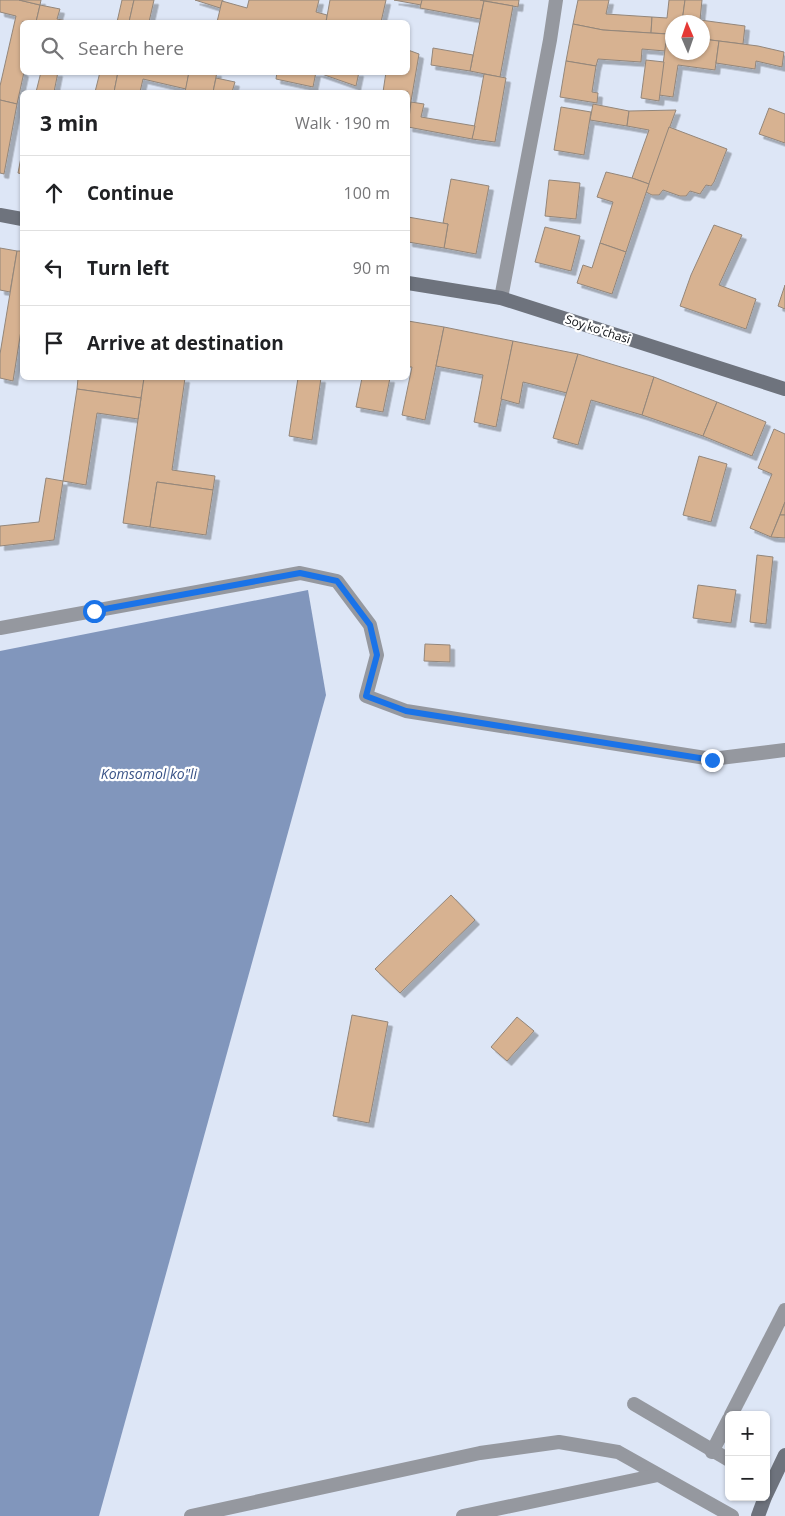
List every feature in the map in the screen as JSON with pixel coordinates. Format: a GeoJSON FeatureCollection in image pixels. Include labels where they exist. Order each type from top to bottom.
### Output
{"type":"FeatureCollection","features":[{"type":"Feature","properties":{"kind":"main road"},"geometry":{"type":"LineString","coordinates":[[0,215],[20,219]]}},
{"type":"Feature","properties":{"kind":"main road","name":"Soy ko'chasi"},"geometry":{"type":"LineString","coordinates":[[410,283],[501,298],[785,389]]}},
{"type":"Feature","properties":{"kind":"main road"},"geometry":{"type":"LineString","coordinates":[[770,1482],[785,1455]]}},
{"type":"Feature","properties":{"kind":"main road"},"geometry":{"type":"LineString","coordinates":[[758,1516],[763,1501]]}},
{"type":"Feature","properties":{"kind":"lane"},"geometry":{"type":"LineString","coordinates":[[501,298],[556,0]]}},
{"type":"Feature","properties":{"kind":"lane"},"geometry":{"type":"LineString","coordinates":[[0,628],[300,573],[337,581],[370,625],[377,655],[366,696],[406,711],[712,760],[785,750]]}},
{"type":"Feature","properties":{"kind":"lane"},"geometry":{"type":"LineString","coordinates":[[733,1411],[785,1310]]}},
{"type":"Feature","properties":{"kind":"lane"},"geometry":{"type":"LineString","coordinates":[[634,1404],[725,1458]]}},
{"type":"Feature","properties":{"kind":"lane"},"geometry":{"type":"LineString","coordinates":[[712,1452],[725,1427]]}},
{"type":"Feature","properties":{"kind":"lane"},"geometry":{"type":"LineString","coordinates":[[191,1516],[480,1453],[559,1442],[618,1452],[732,1516]]}},
{"type":"Feature","properties":{"kind":"lane"},"geometry":{"type":"LineString","coordinates":[[463,1516],[658,1475]]}},
{"type":"Feature","properties":{"kind":"water","name":"Komsomol ko\"li"},"geometry":{"type":"Polygon","coordinates":[[[308,590],[326,695],[99,1516],[0,1516],[0,651],[308,590]]]}},
{"type":"Feature","properties":{"kind":"building"},"geometry":{"type":"Polygon","coordinates":[[[0,0],[19,0],[40,5],[36,20],[20,20],[20,75],[23,75],[17,104],[0,100],[0,86],[16,16],[0,12],[0,0]]]}},
{"type":"Feature","properties":{"kind":"building"},"geometry":{"type":"Polygon","coordinates":[[[19,0],[41,0],[40,5],[19,0]]]}},
{"type":"Feature","properties":{"kind":"building"},"geometry":{"type":"Polygon","coordinates":[[[122,0],[134,0],[129,20],[117,20],[122,0]]]}},
{"type":"Feature","properties":{"kind":"building"},"geometry":{"type":"Polygon","coordinates":[[[134,0],[154,0],[149,20],[129,20],[134,0]]]}},
{"type":"Feature","properties":{"kind":"building"},"geometry":{"type":"Polygon","coordinates":[[[195,0],[223,0],[220,8],[195,0]]]}},
{"type":"Feature","properties":{"kind":"building"},"geometry":{"type":"Polygon","coordinates":[[[249,0],[319,0],[316,12],[327,15],[326,20],[217,20],[222,1],[247,8],[249,0]]]}},
{"type":"Feature","properties":{"kind":"building"},"geometry":{"type":"Polygon","coordinates":[[[330,0],[386,0],[381,20],[326,20],[330,0]]]}},
{"type":"Feature","properties":{"kind":"building"},"geometry":{"type":"Polygon","coordinates":[[[394,0],[422,0],[421,5],[394,0]]]}},
{"type":"Feature","properties":{"kind":"building"},"geometry":{"type":"Polygon","coordinates":[[[422,0],[484,1],[480,19],[420,8],[422,0]]]}},
{"type":"Feature","properties":{"kind":"building"},"geometry":{"type":"Polygon","coordinates":[[[480,0],[519,0],[518,7],[480,0]]]}},
{"type":"Feature","properties":{"kind":"building"},"geometry":{"type":"Polygon","coordinates":[[[578,0],[609,0],[606,14],[652,17],[651,33],[603,30],[573,24],[578,0]]]}},
{"type":"Feature","properties":{"kind":"building"},"geometry":{"type":"Polygon","coordinates":[[[669,0],[685,0],[683,15],[667,15],[669,0]]]}},
{"type":"Feature","properties":{"kind":"building"},"geometry":{"type":"Polygon","coordinates":[[[685,0],[702,0],[700,15],[683,15],[685,0]]]}},
{"type":"Feature","properties":{"kind":"building"},"geometry":{"type":"Polygon","coordinates":[[[484,1],[513,6],[500,77],[470,71],[484,1]]]}},
{"type":"Feature","properties":{"kind":"building"},"geometry":{"type":"Polygon","coordinates":[[[40,5],[60,9],[57,19],[62,20],[36,20],[40,5]]]}},
{"type":"Feature","properties":{"kind":"building"},"geometry":{"type":"Polygon","coordinates":[[[652,17],[665,18],[665,34],[651,33],[652,17]]]}},
{"type":"Feature","properties":{"kind":"building"},"geometry":{"type":"Polygon","coordinates":[[[710,21],[745,26],[743,44],[710,40],[710,21]]]}},
{"type":"Feature","properties":{"kind":"building"},"geometry":{"type":"Polygon","coordinates":[[[573,24],[603,30],[665,34],[665,51],[642,49],[641,62],[598,59],[596,66],[566,61],[573,24]]]}},
{"type":"Feature","properties":{"kind":"building"},"geometry":{"type":"Polygon","coordinates":[[[710,40],[719,41],[715,70],[678,65],[673,97],[659,95],[665,49],[665,60],[710,60],[710,40]]]}},
{"type":"Feature","properties":{"kind":"building"},"geometry":{"type":"Polygon","coordinates":[[[719,41],[758,46],[784,52],[782,67],[756,61],[755,69],[716,63],[719,41]]]}},
{"type":"Feature","properties":{"kind":"building"},"geometry":{"type":"Polygon","coordinates":[[[433,48],[473,55],[470,71],[431,65],[433,48]]]}},
{"type":"Feature","properties":{"kind":"building"},"geometry":{"type":"Polygon","coordinates":[[[410,51],[419,54],[410,107],[410,90],[383,90],[386,75],[410,75],[410,51]]]}},
{"type":"Feature","properties":{"kind":"building"},"geometry":{"type":"Polygon","coordinates":[[[646,60],[664,62],[659,101],[641,98],[646,60]]]}},
{"type":"Feature","properties":{"kind":"building"},"geometry":{"type":"Polygon","coordinates":[[[566,61],[596,66],[592,92],[598,93],[597,103],[560,97],[566,61]]]}},
{"type":"Feature","properties":{"kind":"building"},"geometry":{"type":"Polygon","coordinates":[[[484,74],[506,78],[495,142],[472,139],[484,74]]]}},
{"type":"Feature","properties":{"kind":"building"},"geometry":{"type":"Polygon","coordinates":[[[40,75],[57,75],[54,90],[36,90],[40,75]]]}},
{"type":"Feature","properties":{"kind":"building"},"geometry":{"type":"Polygon","coordinates":[[[99,75],[117,75],[114,90],[96,90],[99,75]]]}},
{"type":"Feature","properties":{"kind":"building"},"geometry":{"type":"Polygon","coordinates":[[[117,75],[188,75],[186,89],[143,79],[140,90],[114,90],[117,75]]]}},
{"type":"Feature","properties":{"kind":"building"},"geometry":{"type":"Polygon","coordinates":[[[188,75],[216,75],[213,90],[185,90],[188,75]]]}},
{"type":"Feature","properties":{"kind":"building"},"geometry":{"type":"Polygon","coordinates":[[[277,75],[315,75],[313,87],[276,79],[277,75]]]}},
{"type":"Feature","properties":{"kind":"building"},"geometry":{"type":"Polygon","coordinates":[[[325,75],[358,75],[356,86],[325,75]]]}},
{"type":"Feature","properties":{"kind":"building"},"geometry":{"type":"Polygon","coordinates":[[[216,78],[235,82],[233,90],[213,90],[216,78]]]}},
{"type":"Feature","properties":{"kind":"building"},"geometry":{"type":"Polygon","coordinates":[[[0,100],[17,104],[4,174],[0,173],[0,100]]]}},
{"type":"Feature","properties":{"kind":"building"},"geometry":{"type":"Polygon","coordinates":[[[411,102],[424,104],[421,117],[475,126],[472,139],[410,127],[411,102]]]}},
{"type":"Feature","properties":{"kind":"building"},"geometry":{"type":"Polygon","coordinates":[[[593,104],[629,111],[627,126],[590,120],[593,104]]]}},
{"type":"Feature","properties":{"kind":"building"},"geometry":{"type":"Polygon","coordinates":[[[561,107],[591,112],[584,155],[554,150],[561,107]]]}},
{"type":"Feature","properties":{"kind":"building"},"geometry":{"type":"Polygon","coordinates":[[[769,108],[785,114],[785,143],[759,134],[769,108]]]}},
{"type":"Feature","properties":{"kind":"building"},"geometry":{"type":"Polygon","coordinates":[[[676,110],[649,184],[632,178],[649,130],[627,126],[629,111],[676,110]]]}},
{"type":"Feature","properties":{"kind":"building"},"geometry":{"type":"Polygon","coordinates":[[[669,127],[727,149],[714,182],[711,186],[706,185],[700,194],[690,191],[686,196],[680,196],[663,190],[659,195],[652,195],[646,192],[669,127]]]}},
{"type":"Feature","properties":{"kind":"building"},"geometry":{"type":"Polygon","coordinates":[[[606,172],[649,184],[626,252],[600,243],[613,202],[597,197],[606,172]]]}},
{"type":"Feature","properties":{"kind":"building"},"geometry":{"type":"Polygon","coordinates":[[[451,179],[489,186],[476,254],[444,248],[448,224],[443,223],[451,179]]]}},
{"type":"Feature","properties":{"kind":"building"},"geometry":{"type":"Polygon","coordinates":[[[549,180],[580,183],[576,219],[545,216],[549,180]]]}},
{"type":"Feature","properties":{"kind":"building"},"geometry":{"type":"Polygon","coordinates":[[[410,217],[448,224],[444,248],[410,242],[410,217]]]}},
{"type":"Feature","properties":{"kind":"building"},"geometry":{"type":"Polygon","coordinates":[[[714,225],[742,235],[719,285],[756,299],[746,329],[680,306],[691,275],[714,225]]]}},
{"type":"Feature","properties":{"kind":"building"},"geometry":{"type":"Polygon","coordinates":[[[545,227],[580,236],[571,271],[535,262],[545,227]]]}},
{"type":"Feature","properties":{"kind":"building"},"geometry":{"type":"Polygon","coordinates":[[[600,243],[626,252],[612,294],[577,283],[583,265],[592,268],[600,243]]]}},
{"type":"Feature","properties":{"kind":"building"},"geometry":{"type":"Polygon","coordinates":[[[0,248],[17,251],[10,292],[0,290],[0,248]]]}},
{"type":"Feature","properties":{"kind":"building"},"geometry":{"type":"Polygon","coordinates":[[[17,251],[20,251],[20,337],[13,381],[0,378],[0,354],[17,251]]]}},
{"type":"Feature","properties":{"kind":"building"},"geometry":{"type":"Polygon","coordinates":[[[785,285],[785,309],[778,306],[785,285]]]}},
{"type":"Feature","properties":{"kind":"building"},"geometry":{"type":"Polygon","coordinates":[[[410,321],[444,327],[425,420],[402,415],[412,367],[410,367],[410,321]]]}},
{"type":"Feature","properties":{"kind":"building"},"geometry":{"type":"Polygon","coordinates":[[[444,327],[513,341],[496,427],[474,422],[483,375],[436,366],[444,327]]]}},
{"type":"Feature","properties":{"kind":"building"},"geometry":{"type":"Polygon","coordinates":[[[513,341],[578,354],[567,393],[523,382],[519,404],[501,399],[513,341]]]}},
{"type":"Feature","properties":{"kind":"building"},"geometry":{"type":"Polygon","coordinates":[[[578,354],[654,377],[642,415],[591,400],[578,445],[553,438],[578,354]]]}},
{"type":"Feature","properties":{"kind":"building"},"geometry":{"type":"Polygon","coordinates":[[[654,377],[717,402],[703,436],[642,415],[654,377]]]}},
{"type":"Feature","properties":{"kind":"building"},"geometry":{"type":"Polygon","coordinates":[[[78,380],[144,380],[141,398],[77,389],[78,380]]]}},
{"type":"Feature","properties":{"kind":"building"},"geometry":{"type":"Polygon","coordinates":[[[144,380],[185,380],[172,470],[215,476],[213,490],[157,482],[150,527],[123,523],[144,380]]]}},
{"type":"Feature","properties":{"kind":"building"},"geometry":{"type":"Polygon","coordinates":[[[298,380],[321,380],[312,440],[289,436],[298,380]]]}},
{"type":"Feature","properties":{"kind":"building"},"geometry":{"type":"Polygon","coordinates":[[[362,380],[390,380],[383,412],[356,407],[362,380]]]}},
{"type":"Feature","properties":{"kind":"building"},"geometry":{"type":"Polygon","coordinates":[[[77,389],[141,398],[138,419],[97,413],[86,485],[63,481],[77,389]]]}},
{"type":"Feature","properties":{"kind":"building"},"geometry":{"type":"Polygon","coordinates":[[[717,402],[766,422],[752,456],[703,436],[717,402]]]}},
{"type":"Feature","properties":{"kind":"building"},"geometry":{"type":"Polygon","coordinates":[[[774,429],[785,434],[785,502],[771,537],[750,528],[772,474],[758,468],[774,429]]]}},
{"type":"Feature","properties":{"kind":"building"},"geometry":{"type":"Polygon","coordinates":[[[699,456],[727,464],[711,522],[683,515],[699,456]]]}},
{"type":"Feature","properties":{"kind":"building"},"geometry":{"type":"Polygon","coordinates":[[[46,478],[63,481],[54,540],[0,546],[0,526],[39,522],[46,478]]]}},
{"type":"Feature","properties":{"kind":"building"},"geometry":{"type":"Polygon","coordinates":[[[157,482],[213,490],[206,535],[150,527],[157,482]]]}},
{"type":"Feature","properties":{"kind":"building"},"geometry":{"type":"Polygon","coordinates":[[[785,502],[785,515],[780,515],[785,502]]]}},
{"type":"Feature","properties":{"kind":"building"},"geometry":{"type":"Polygon","coordinates":[[[780,515],[785,515],[785,538],[771,537],[780,515]]]}},
{"type":"Feature","properties":{"kind":"building"},"geometry":{"type":"Polygon","coordinates":[[[757,555],[773,557],[766,624],[750,622],[757,555]]]}},
{"type":"Feature","properties":{"kind":"building"},"geometry":{"type":"Polygon","coordinates":[[[698,585],[736,590],[731,623],[693,618],[698,585]]]}},
{"type":"Feature","properties":{"kind":"building"},"geometry":{"type":"Polygon","coordinates":[[[425,644],[450,645],[450,662],[424,661],[425,644]]]}},
{"type":"Feature","properties":{"kind":"building"},"geometry":{"type":"Polygon","coordinates":[[[451,895],[475,920],[400,993],[375,969],[451,895]]]}},
{"type":"Feature","properties":{"kind":"building"},"geometry":{"type":"Polygon","coordinates":[[[352,1015],[388,1022],[369,1123],[333,1116],[352,1015]]]}},
{"type":"Feature","properties":{"kind":"building"},"geometry":{"type":"Polygon","coordinates":[[[517,1017],[534,1031],[507,1061],[491,1047],[517,1017]]]}},
{"type":"Feature","properties":{"kind":"route"},"geometry":{"type":"LineString","coordinates":[[94,611],[300,573],[337,581],[370,625],[377,655],[366,696],[406,711],[712,760]]}}]}
